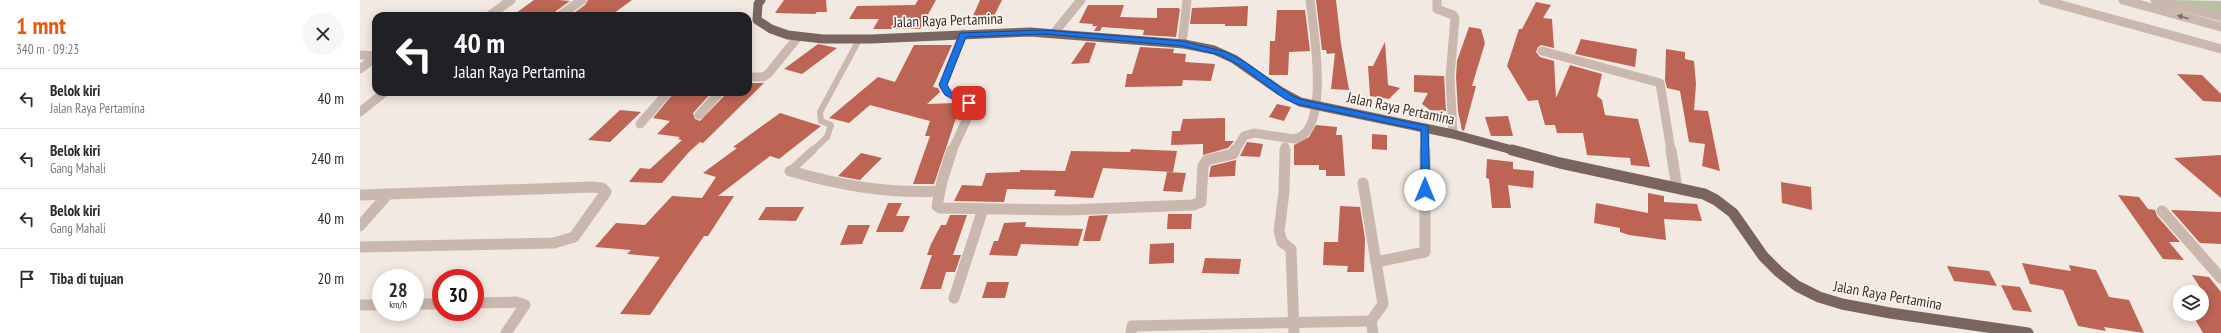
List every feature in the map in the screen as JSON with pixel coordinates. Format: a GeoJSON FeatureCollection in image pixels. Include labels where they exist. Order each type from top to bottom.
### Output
{"type":"FeatureCollection","features":[{"type":"Feature","properties":{"kind":"main road","name":"Jalan Raya Pertamina"},"geometry":{"type":"LineString","coordinates":[[761,0],[758,4],[757,20],[762,24],[784,34],[798,37],[860,38],[963,34],[1054,33],[1182,44],[1223,54],[1242,63],[1288,97],[1316,105],[1453,134],[1560,163],[1704,194],[1722,202],[1734,213],[1764,256],[1780,273],[1798,286],[1822,298],[1848,306],[1894,314],[2028,333]]}},
{"type":"Feature","properties":{"kind":"street"},"geometry":{"type":"LineString","coordinates":[[494,12],[510,0]]}},
{"type":"Feature","properties":{"kind":"street"},"geometry":{"type":"LineString","coordinates":[[565,12],[582,0]]}},
{"type":"Feature","properties":{"kind":"street"},"geometry":{"type":"LineString","coordinates":[[1054,33],[1081,0]]}},
{"type":"Feature","properties":{"kind":"street"},"geometry":{"type":"LineString","coordinates":[[1182,44],[1187,0]]}},
{"type":"Feature","properties":{"kind":"street"},"geometry":{"type":"LineString","coordinates":[[963,34],[943,85],[948,93],[969,103],[972,108],[952,151],[939,191],[937,206],[940,208],[1067,210],[1198,205],[1201,202],[1203,166],[1207,160],[1233,154],[1244,136],[1249,134],[1294,139],[1305,136],[1316,105],[1319,82],[1310,0]]}},
{"type":"Feature","properties":{"kind":"street"},"geometry":{"type":"LineString","coordinates":[[1437,0],[1437,9],[1453,15],[1454,18],[1450,76],[1453,134]]}},
{"type":"Feature","properties":{"kind":"street"},"geometry":{"type":"LineString","coordinates":[[2042,0],[2221,49]]}},
{"type":"Feature","properties":{"kind":"street"},"geometry":{"type":"LineString","coordinates":[[2123,0],[2221,27]]}},
{"type":"Feature","properties":{"kind":"street"},"geometry":{"type":"LineString","coordinates":[[2155,0],[2221,17]]}},
{"type":"Feature","properties":{"kind":"street"},"geometry":{"type":"LineString","coordinates":[[752,77],[763,77],[768,74],[798,37]]}},
{"type":"Feature","properties":{"kind":"street"},"geometry":{"type":"LineString","coordinates":[[1542,52],[1660,83],[1677,188]]}},
{"type":"Feature","properties":{"kind":"street"},"geometry":{"type":"LineString","coordinates":[[360,55],[372,56]]}},
{"type":"Feature","properties":{"kind":"street"},"geometry":{"type":"LineString","coordinates":[[360,69],[372,60]]}},
{"type":"Feature","properties":{"kind":"street"},"geometry":{"type":"LineString","coordinates":[[360,112],[380,96]]}},
{"type":"Feature","properties":{"kind":"street"},"geometry":{"type":"LineString","coordinates":[[640,124],[664,96]]}},
{"type":"Feature","properties":{"kind":"street"},"geometry":{"type":"LineString","coordinates":[[699,115],[716,96]]}},
{"type":"Feature","properties":{"kind":"street"},"geometry":{"type":"LineString","coordinates":[[1376,262],[1425,252],[1425,128]]}},
{"type":"Feature","properties":{"kind":"street"},"geometry":{"type":"LineString","coordinates":[[1285,147],[1284,192],[1279,231],[1282,242],[1291,249],[1293,328]]}},
{"type":"Feature","properties":{"kind":"street"},"geometry":{"type":"LineString","coordinates":[[790,171],[851,188],[915,193],[939,191]]}},
{"type":"Feature","properties":{"kind":"street"},"geometry":{"type":"LineString","coordinates":[[1363,183],[1383,304],[1371,321],[1373,333]]}},
{"type":"Feature","properties":{"kind":"street"},"geometry":{"type":"LineString","coordinates":[[360,195],[592,187],[602,188],[606,192],[574,237],[566,241],[554,243],[360,247]]}},
{"type":"Feature","properties":{"kind":"street"},"geometry":{"type":"LineString","coordinates":[[360,226],[388,194]]}},
{"type":"Feature","properties":{"kind":"street"},"geometry":{"type":"LineString","coordinates":[[954,298],[983,209]]}},
{"type":"Feature","properties":{"kind":"street"},"geometry":{"type":"LineString","coordinates":[[2162,211],[2221,278]]}},
{"type":"Feature","properties":{"kind":"street"},"geometry":{"type":"LineString","coordinates":[[484,303],[516,302],[525,305],[506,333]]}},
{"type":"Feature","properties":{"kind":"street"},"geometry":{"type":"LineString","coordinates":[[360,305],[372,305]]}},
{"type":"Feature","properties":{"kind":"street"},"geometry":{"type":"LineString","coordinates":[[1131,333],[1132,326],[1293,328],[1371,321]]}},
{"type":"Feature","properties":{"kind":"lane"},"geometry":{"type":"LineString","coordinates":[[790,171],[827,137],[831,125],[821,121],[820,112],[860,38]]}},
{"type":"Feature","properties":{"kind":"green space"},"geometry":{"type":"Polygon","coordinates":[[[2170,0],[2221,1],[2221,14],[2170,0]]]}},
{"type":"Feature","properties":{"kind":"building"},"geometry":{"type":"Polygon","coordinates":[[[534,0],[570,1],[555,12],[518,12],[534,0]]]}},
{"type":"Feature","properties":{"kind":"building"},"geometry":{"type":"Polygon","coordinates":[[[588,0],[632,0],[616,12],[575,12],[585,5],[588,0]]]}},
{"type":"Feature","properties":{"kind":"building"},"geometry":{"type":"Polygon","coordinates":[[[784,0],[826,0],[827,12],[817,12],[815,14],[775,13],[784,0]]]}},
{"type":"Feature","properties":{"kind":"building"},"geometry":{"type":"Polygon","coordinates":[[[918,0],[936,0],[920,29],[873,29],[879,19],[849,19],[857,6],[915,5],[918,0]]]}},
{"type":"Feature","properties":{"kind":"building"},"geometry":{"type":"Polygon","coordinates":[[[980,0],[1002,0],[993,18],[972,18],[980,0]]]}},
{"type":"Feature","properties":{"kind":"building"},"geometry":{"type":"Polygon","coordinates":[[[1316,0],[1336,0],[1341,44],[1349,90],[1331,89],[1335,53],[1327,54],[1326,50],[1322,50],[1316,0]]]}},
{"type":"Feature","properties":{"kind":"building"},"geometry":{"type":"Polygon","coordinates":[[[1536,2],[1551,5],[1543,18],[1552,19],[1554,48],[1541,45],[1538,47],[1536,52],[1540,57],[1554,61],[1556,98],[1570,65],[1602,74],[1597,96],[1602,100],[1605,115],[1638,119],[1650,167],[1631,165],[1630,158],[1587,155],[1583,133],[1557,133],[1555,125],[1545,125],[1538,100],[1528,101],[1507,66],[1519,29],[1522,29],[1536,2]]]}},
{"type":"Feature","properties":{"kind":"building"},"geometry":{"type":"Polygon","coordinates":[[[1088,5],[1124,5],[1120,17],[1157,18],[1157,8],[1178,8],[1180,9],[1176,37],[1143,35],[1144,30],[1102,27],[1100,31],[1094,31],[1097,26],[1092,26],[1093,24],[1079,23],[1088,5]]]}},
{"type":"Feature","properties":{"kind":"building"},"geometry":{"type":"Polygon","coordinates":[[[1248,6],[1247,26],[1225,26],[1225,24],[1190,24],[1192,8],[1248,6]]]}},
{"type":"Feature","properties":{"kind":"building"},"geometry":{"type":"Polygon","coordinates":[[[1277,10],[1305,10],[1310,51],[1289,52],[1288,75],[1269,75],[1270,41],[1275,41],[1277,10]]]}},
{"type":"Feature","properties":{"kind":"building"},"geometry":{"type":"Polygon","coordinates":[[[1469,27],[1481,29],[1485,43],[1472,86],[1476,86],[1464,131],[1462,130],[1458,111],[1456,77],[1457,61],[1469,27]]]}},
{"type":"Feature","properties":{"kind":"building"},"geometry":{"type":"Polygon","coordinates":[[[1581,39],[1637,49],[1635,67],[1575,54],[1581,39]]]}},
{"type":"Feature","properties":{"kind":"building"},"geometry":{"type":"Polygon","coordinates":[[[1086,42],[1096,43],[1089,63],[1071,64],[1086,42]]]}},
{"type":"Feature","properties":{"kind":"building"},"geometry":{"type":"Polygon","coordinates":[[[1385,42],[1388,85],[1400,88],[1389,99],[1370,96],[1368,66],[1373,66],[1385,42]]]}},
{"type":"Feature","properties":{"kind":"building"},"geometry":{"type":"Polygon","coordinates":[[[818,44],[837,48],[802,74],[784,69],[818,44]]]}},
{"type":"Feature","properties":{"kind":"building"},"geometry":{"type":"Polygon","coordinates":[[[914,45],[952,45],[933,87],[938,88],[940,92],[927,104],[955,103],[960,106],[934,184],[913,184],[930,136],[925,136],[930,121],[870,105],[849,123],[829,118],[878,77],[895,82],[914,45]]]}},
{"type":"Feature","properties":{"kind":"building"},"geometry":{"type":"Polygon","coordinates":[[[1140,47],[1174,49],[1173,53],[1186,54],[1185,62],[1215,64],[1211,81],[1183,80],[1182,86],[1125,87],[1127,74],[1132,74],[1140,47]]]}},
{"type":"Feature","properties":{"kind":"building"},"geometry":{"type":"Polygon","coordinates":[[[1666,49],[1685,52],[1685,59],[1694,61],[1696,84],[1694,110],[1708,111],[1720,171],[1702,166],[1705,144],[1689,142],[1680,91],[1667,88],[1665,80],[1666,49]]]}},
{"type":"Feature","properties":{"kind":"building"},"geometry":{"type":"Polygon","coordinates":[[[2177,74],[2202,75],[2221,94],[2221,102],[2203,101],[2177,74]]]}},
{"type":"Feature","properties":{"kind":"building"},"geometry":{"type":"Polygon","coordinates":[[[1414,75],[1444,76],[1446,111],[1430,110],[1422,104],[1428,93],[1414,92],[1414,75]]]}},
{"type":"Feature","properties":{"kind":"building"},"geometry":{"type":"Polygon","coordinates":[[[752,83],[764,83],[752,95],[752,83]]]}},
{"type":"Feature","properties":{"kind":"building"},"geometry":{"type":"Polygon","coordinates":[[[671,96],[708,96],[693,113],[695,119],[700,121],[724,96],[751,96],[703,143],[700,142],[689,152],[662,183],[629,182],[640,168],[650,169],[682,140],[678,139],[680,137],[657,134],[670,121],[653,118],[671,96]]]}},
{"type":"Feature","properties":{"kind":"building"},"geometry":{"type":"Polygon","coordinates":[[[1277,104],[1291,107],[1284,121],[1269,117],[1277,104]]]}},
{"type":"Feature","properties":{"kind":"building"},"geometry":{"type":"Polygon","coordinates":[[[620,110],[641,112],[610,142],[588,140],[620,110]]]}},
{"type":"Feature","properties":{"kind":"building"},"geometry":{"type":"Polygon","coordinates":[[[780,113],[821,126],[779,159],[770,156],[718,196],[734,196],[708,236],[704,236],[650,315],[620,314],[660,257],[627,254],[631,250],[595,247],[616,223],[645,225],[672,196],[702,198],[716,177],[703,173],[737,148],[733,147],[780,113]]]}},
{"type":"Feature","properties":{"kind":"building"},"geometry":{"type":"Polygon","coordinates":[[[1508,116],[1513,136],[1491,136],[1485,117],[1508,116]]]}},
{"type":"Feature","properties":{"kind":"building"},"geometry":{"type":"Polygon","coordinates":[[[1225,118],[1225,141],[1234,141],[1228,148],[1203,155],[1203,144],[1171,145],[1172,131],[1180,131],[1183,119],[1225,118]]]}},
{"type":"Feature","properties":{"kind":"building"},"geometry":{"type":"Polygon","coordinates":[[[1316,125],[1337,127],[1336,135],[1342,135],[1345,176],[1326,176],[1326,170],[1319,170],[1319,165],[1294,165],[1294,145],[1309,137],[1316,125]]]}},
{"type":"Feature","properties":{"kind":"building"},"geometry":{"type":"Polygon","coordinates":[[[1372,134],[1387,135],[1387,150],[1372,149],[1372,134]]]}},
{"type":"Feature","properties":{"kind":"building"},"geometry":{"type":"Polygon","coordinates":[[[1247,142],[1263,144],[1260,157],[1240,156],[1247,142]]]}},
{"type":"Feature","properties":{"kind":"building"},"geometry":{"type":"Polygon","coordinates":[[[1131,149],[1177,151],[1173,172],[1103,168],[1093,198],[1054,196],[1056,190],[1007,189],[1004,202],[954,201],[962,185],[982,186],[986,173],[1020,172],[1020,170],[1065,171],[1071,151],[1130,152],[1131,149]]]}},
{"type":"Feature","properties":{"kind":"building"},"geometry":{"type":"Polygon","coordinates":[[[861,153],[882,158],[860,180],[838,176],[861,153]]]}},
{"type":"Feature","properties":{"kind":"building"},"geometry":{"type":"Polygon","coordinates":[[[2221,155],[2221,198],[2174,158],[2221,155]]]}},
{"type":"Feature","properties":{"kind":"building"},"geometry":{"type":"Polygon","coordinates":[[[1487,159],[1513,162],[1513,169],[1534,171],[1533,188],[1508,185],[1511,208],[1492,208],[1489,179],[1486,178],[1487,159]]]}},
{"type":"Feature","properties":{"kind":"building"},"geometry":{"type":"Polygon","coordinates":[[[1236,160],[1235,176],[1209,177],[1211,166],[1236,160]]]}},
{"type":"Feature","properties":{"kind":"building"},"geometry":{"type":"Polygon","coordinates":[[[1167,172],[1186,173],[1182,192],[1163,191],[1167,172]]]}},
{"type":"Feature","properties":{"kind":"building"},"geometry":{"type":"Polygon","coordinates":[[[1781,182],[1811,187],[1812,210],[1782,203],[1781,182]]]}},
{"type":"Feature","properties":{"kind":"building"},"geometry":{"type":"Polygon","coordinates":[[[1648,193],[1664,196],[1664,202],[1697,204],[1702,221],[1664,219],[1666,240],[1629,235],[1620,232],[1620,228],[1594,223],[1596,203],[1648,213],[1648,193]]]}},
{"type":"Feature","properties":{"kind":"building"},"geometry":{"type":"Polygon","coordinates":[[[2118,195],[2139,197],[2148,209],[2155,210],[2157,216],[2180,242],[2169,242],[2184,260],[2163,259],[2118,195]]]}},
{"type":"Feature","properties":{"kind":"building"},"geometry":{"type":"Polygon","coordinates":[[[888,203],[902,203],[896,216],[910,216],[903,232],[876,232],[888,203]]]}},
{"type":"Feature","properties":{"kind":"building"},"geometry":{"type":"Polygon","coordinates":[[[1340,206],[1360,207],[1365,239],[1364,272],[1347,272],[1348,266],[1323,265],[1324,242],[1338,242],[1340,206]]]}},
{"type":"Feature","properties":{"kind":"building"},"geometry":{"type":"Polygon","coordinates":[[[766,207],[804,207],[796,221],[758,220],[766,207]]]}},
{"type":"Feature","properties":{"kind":"building"},"geometry":{"type":"Polygon","coordinates":[[[2171,210],[2221,212],[2221,244],[2200,243],[2171,210]]]}},
{"type":"Feature","properties":{"kind":"building"},"geometry":{"type":"Polygon","coordinates":[[[1168,214],[1192,214],[1191,229],[1167,229],[1168,214]]]}},
{"type":"Feature","properties":{"kind":"building"},"geometry":{"type":"Polygon","coordinates":[[[950,215],[967,215],[953,255],[961,255],[955,272],[946,272],[941,289],[920,289],[932,255],[927,255],[931,244],[941,225],[946,225],[950,215]]]}},
{"type":"Feature","properties":{"kind":"building"},"geometry":{"type":"Polygon","coordinates":[[[1108,215],[1100,241],[1083,241],[1089,216],[1108,215]]]}},
{"type":"Feature","properties":{"kind":"building"},"geometry":{"type":"Polygon","coordinates":[[[1026,222],[1025,227],[1083,229],[1078,246],[1021,244],[1017,256],[989,255],[994,241],[998,241],[1004,223],[1026,222]]]}},
{"type":"Feature","properties":{"kind":"building"},"geometry":{"type":"Polygon","coordinates":[[[848,225],[870,225],[862,244],[840,245],[848,225]]]}},
{"type":"Feature","properties":{"kind":"building"},"geometry":{"type":"Polygon","coordinates":[[[1174,243],[1174,263],[1149,264],[1150,244],[1174,243]]]}},
{"type":"Feature","properties":{"kind":"building"},"geometry":{"type":"Polygon","coordinates":[[[1205,258],[1241,259],[1239,274],[1202,273],[1205,258]]]}},
{"type":"Feature","properties":{"kind":"building"},"geometry":{"type":"Polygon","coordinates":[[[2022,263],[2071,271],[2069,265],[2096,270],[2109,297],[2129,300],[2144,333],[2104,327],[2106,331],[2078,326],[2063,290],[2030,284],[2022,263]]]}},
{"type":"Feature","properties":{"kind":"building"},"geometry":{"type":"Polygon","coordinates":[[[1947,266],[1989,271],[1997,286],[1954,281],[1947,266]]]}},
{"type":"Feature","properties":{"kind":"building"},"geometry":{"type":"Polygon","coordinates":[[[2192,275],[2209,277],[2221,292],[2221,333],[2203,333],[2196,321],[2209,321],[2209,285],[2199,285],[2192,275]]]}},
{"type":"Feature","properties":{"kind":"building"},"geometry":{"type":"Polygon","coordinates":[[[987,282],[1009,282],[1005,298],[982,298],[987,282]]]}},
{"type":"Feature","properties":{"kind":"building"},"geometry":{"type":"Polygon","coordinates":[[[2001,285],[2020,287],[2032,312],[2013,310],[2001,285]]]}},
{"type":"Feature","properties":{"kind":"route"},"geometry":{"type":"LineString","coordinates":[[969,103],[948,93],[944,89],[943,85],[963,34],[993,32],[1044,32],[1108,36],[1182,44],[1212,50],[1242,63],[1288,97],[1300,102],[1425,128],[1425,190]]}}]}
